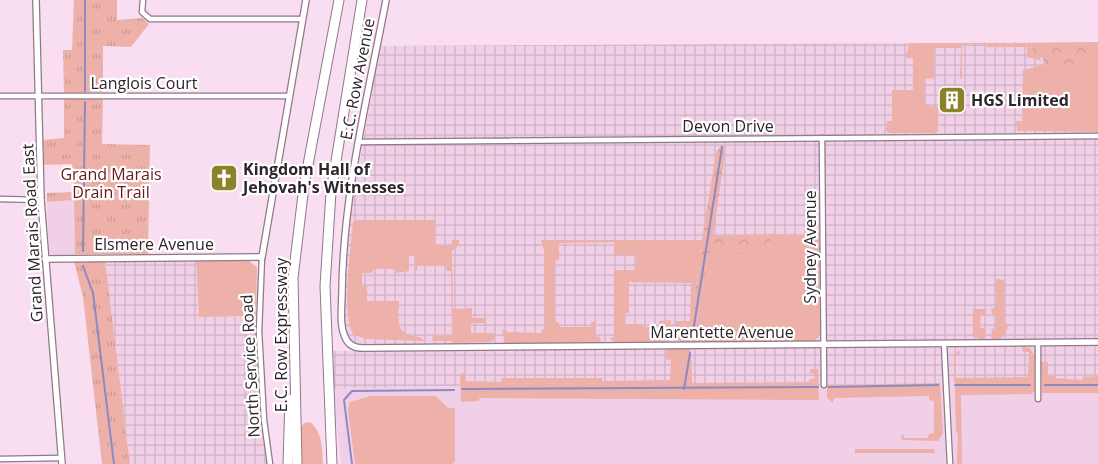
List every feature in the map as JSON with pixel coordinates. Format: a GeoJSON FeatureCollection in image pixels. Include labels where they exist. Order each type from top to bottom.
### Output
{"type":"FeatureCollection","features":[{"type":"Feature","properties":{"kind":"highway","name":"E.C. Row Expressway"},"geometry":{"type":"LineString","coordinates":[[297,464],[292,278],[304,186],[339,0]]}},
{"type":"Feature","properties":{"kind":"highway"},"geometry":{"type":"LineString","coordinates":[[332,464],[325,286],[330,201],[362,0]]}},
{"type":"Feature","properties":{"kind":"highway"},"geometry":{"type":"LineString","coordinates":[[288,464],[292,278]]}},
{"type":"Feature","properties":{"kind":"street","name":"Grand Marais Road East"},"geometry":{"type":"LineString","coordinates":[[36,0],[41,200],[62,461]]}},
{"type":"Feature","properties":{"kind":"street"},"geometry":{"type":"LineString","coordinates":[[143,0],[142,12],[150,19],[302,19]]}},
{"type":"Feature","properties":{"kind":"street","name":"North Service Road"},"geometry":{"type":"LineString","coordinates":[[270,464],[264,420],[259,331],[262,256],[306,0]]}},
{"type":"Feature","properties":{"kind":"street","name":"E.C. Row Avenue"},"geometry":{"type":"LineString","coordinates":[[348,342],[344,336],[342,319],[342,266],[347,216],[386,0]]}},
{"type":"Feature","properties":{"kind":"street","name":"Langlois Court"},"geometry":{"type":"LineString","coordinates":[[0,96],[289,96]]}},
{"type":"Feature","properties":{"kind":"street","name":"Devon Drive"},"geometry":{"type":"LineString","coordinates":[[359,142],[1098,136]]}},
{"type":"Feature","properties":{"kind":"street","name":"Sydney Avenue"},"geometry":{"type":"LineString","coordinates":[[822,138],[824,385]]}},
{"type":"Feature","properties":{"kind":"street"},"geometry":{"type":"LineString","coordinates":[[0,200],[41,200]]}},
{"type":"Feature","properties":{"kind":"street","name":"Elsmere Avenue"},"geometry":{"type":"LineString","coordinates":[[45,259],[262,256]]}},
{"type":"Feature","properties":{"kind":"street","name":"Marentette Avenue"},"geometry":{"type":"LineString","coordinates":[[348,342],[358,348],[1098,342]]}},
{"type":"Feature","properties":{"kind":"street"},"geometry":{"type":"LineString","coordinates":[[1038,343],[1038,399]]}},
{"type":"Feature","properties":{"kind":"street"},"geometry":{"type":"LineString","coordinates":[[944,344],[950,464]]}},
{"type":"Feature","properties":{"kind":"street"},"geometry":{"type":"LineString","coordinates":[[0,458],[62,461]]}},
{"type":"Feature","properties":{"kind":"shaded area"},"geometry":{"type":"Polygon","coordinates":[[[1098,42],[1098,340],[359,345],[351,340],[345,331],[347,233],[380,46],[1098,42]]]}},
{"type":"Feature","properties":{"kind":"shaded area"},"geometry":{"type":"Polygon","coordinates":[[[74,200],[75,254],[53,255],[49,252],[47,202],[74,200]]]}},
{"type":"Feature","properties":{"kind":"shaded area"},"geometry":{"type":"Polygon","coordinates":[[[105,260],[196,260],[199,317],[256,316],[259,408],[267,464],[130,464],[105,260]]]}},
{"type":"Feature","properties":{"kind":"shaded area"},"geometry":{"type":"Polygon","coordinates":[[[1098,345],[1098,381],[954,381],[939,384],[827,385],[461,386],[333,389],[332,351],[1098,345]]]}},
{"type":"Feature","properties":{"kind":"shaded area"},"geometry":{"type":"Polygon","coordinates":[[[954,381],[1098,381],[1098,464],[341,464],[333,389],[461,386],[939,384],[954,381]]]}},
{"type":"Feature","properties":{"kind":"green space"},"geometry":{"type":"Polygon","coordinates":[[[74,0],[117,0],[117,20],[142,18],[149,24],[131,47],[103,46],[103,92],[64,93],[63,50],[72,50],[74,0]]]}},
{"type":"Feature","properties":{"kind":"green space"},"geometry":{"type":"Polygon","coordinates":[[[1098,42],[1098,56],[1085,61],[1081,68],[1049,68],[1042,58],[1034,56],[1031,43],[1098,42]]]}},
{"type":"Feature","properties":{"kind":"green space"},"geometry":{"type":"Polygon","coordinates":[[[909,43],[1031,43],[1032,50],[1042,61],[1027,57],[1027,47],[987,47],[987,44],[962,44],[962,78],[960,79],[961,48],[934,48],[934,78],[925,79],[925,106],[938,107],[938,131],[936,133],[888,133],[886,130],[887,121],[892,121],[892,90],[913,90],[913,58],[906,58],[909,43]]]}},
{"type":"Feature","properties":{"kind":"green space"},"geometry":{"type":"Polygon","coordinates":[[[1098,56],[1098,132],[1017,131],[1016,121],[1022,121],[1023,70],[1043,65],[1043,62],[1049,68],[1080,68],[1085,61],[1098,56]]]}},
{"type":"Feature","properties":{"kind":"green space","name":"Grand Marais Drain Trail"},"geometry":{"type":"Polygon","coordinates":[[[64,99],[103,99],[102,144],[150,145],[148,254],[75,254],[74,200],[47,202],[47,193],[74,192],[72,164],[44,165],[43,140],[64,138],[64,99]]]}},
{"type":"Feature","properties":{"kind":"green space"},"geometry":{"type":"Polygon","coordinates":[[[721,145],[725,146],[725,153],[713,236],[772,234],[769,248],[709,253],[693,343],[689,343],[702,240],[716,153],[721,145]]]}},
{"type":"Feature","properties":{"kind":"green space"},"geometry":{"type":"Polygon","coordinates":[[[358,220],[435,220],[435,246],[452,246],[452,240],[459,240],[459,245],[452,251],[453,309],[472,308],[472,318],[486,318],[486,323],[471,323],[471,333],[494,333],[495,339],[491,342],[452,343],[451,341],[432,341],[433,335],[452,335],[451,271],[447,271],[446,265],[417,266],[417,271],[415,270],[415,256],[409,256],[409,271],[396,273],[396,269],[374,269],[371,273],[362,273],[362,286],[367,286],[367,301],[399,301],[399,321],[402,330],[424,341],[366,339],[353,334],[349,324],[347,296],[353,222],[358,220]]]}},
{"type":"Feature","properties":{"kind":"green space"},"geometry":{"type":"Polygon","coordinates":[[[810,232],[819,232],[819,337],[811,342],[693,343],[709,253],[769,248],[772,234],[810,235],[810,232]]]}},
{"type":"Feature","properties":{"kind":"green space"},"geometry":{"type":"Polygon","coordinates":[[[541,240],[702,240],[689,343],[681,343],[678,340],[675,321],[690,321],[691,283],[629,282],[629,313],[625,313],[625,324],[642,324],[643,327],[652,327],[656,331],[659,327],[659,321],[671,320],[670,340],[667,343],[614,343],[610,338],[614,337],[614,270],[636,270],[636,255],[614,255],[614,242],[559,243],[559,260],[554,261],[555,322],[559,322],[560,327],[591,327],[591,322],[596,322],[596,336],[600,337],[601,341],[596,344],[505,345],[502,329],[508,332],[541,333],[542,329],[545,329],[544,251],[541,240]]]}},
{"type":"Feature","properties":{"kind":"green space"},"geometry":{"type":"Polygon","coordinates":[[[105,260],[130,464],[102,464],[83,297],[74,261],[105,260]]]}},
{"type":"Feature","properties":{"kind":"green space"},"geometry":{"type":"Polygon","coordinates":[[[196,260],[248,260],[257,267],[256,316],[199,317],[196,260]]]}},
{"type":"Feature","properties":{"kind":"green space"},"geometry":{"type":"Polygon","coordinates":[[[996,279],[1004,280],[1005,323],[1009,324],[999,341],[995,341],[991,337],[992,329],[996,328],[996,315],[992,314],[991,309],[996,308],[996,279]]]}},
{"type":"Feature","properties":{"kind":"green space"},"geometry":{"type":"Polygon","coordinates":[[[973,309],[987,309],[984,315],[981,315],[980,328],[985,328],[986,337],[982,341],[973,336],[973,309]]]}},
{"type":"Feature","properties":{"kind":"green space"},"geometry":{"type":"Polygon","coordinates":[[[1021,346],[1030,348],[1034,355],[1035,391],[1031,394],[961,395],[962,464],[957,464],[958,433],[956,432],[954,355],[959,350],[960,354],[956,355],[956,378],[1028,377],[1029,352],[1023,352],[1021,346]]]}},
{"type":"Feature","properties":{"kind":"green space"},"geometry":{"type":"Polygon","coordinates":[[[668,349],[690,349],[692,383],[809,382],[810,379],[815,379],[815,374],[810,373],[810,369],[818,369],[819,400],[480,398],[478,401],[461,402],[460,375],[465,372],[466,381],[501,382],[502,378],[602,378],[602,381],[670,380],[671,360],[665,359],[668,349]]]}},
{"type":"Feature","properties":{"kind":"green space"},"geometry":{"type":"Polygon","coordinates":[[[1041,362],[1048,362],[1048,376],[1054,376],[1054,378],[1082,380],[1083,377],[1098,376],[1098,393],[1042,393],[1041,362]]]}},
{"type":"Feature","properties":{"kind":"green space"},"geometry":{"type":"Polygon","coordinates":[[[940,383],[943,433],[938,441],[903,440],[901,438],[903,433],[904,438],[928,438],[929,434],[934,433],[934,401],[929,400],[929,396],[834,398],[833,403],[827,398],[827,385],[940,383]]]}},
{"type":"Feature","properties":{"kind":"green space"},"geometry":{"type":"Polygon","coordinates":[[[371,396],[436,396],[448,408],[455,408],[455,461],[452,464],[355,464],[348,410],[350,402],[371,396]]]}},
{"type":"Feature","properties":{"kind":"green space"},"geometry":{"type":"Polygon","coordinates":[[[310,422],[320,436],[323,464],[300,464],[300,428],[304,423],[310,422]]]}},
{"type":"Feature","properties":{"kind":"green space"},"geometry":{"type":"Polygon","coordinates":[[[855,449],[935,449],[934,453],[855,453],[855,449]]]}},
{"type":"Feature","properties":{"kind":"waterway"},"geometry":{"type":"LineString","coordinates":[[85,0],[85,91]]}},
{"type":"Feature","properties":{"kind":"waterway"},"geometry":{"type":"LineString","coordinates":[[83,251],[85,102]]}},
{"type":"Feature","properties":{"kind":"waterway"},"geometry":{"type":"LineString","coordinates":[[692,339],[722,147]]}},
{"type":"Feature","properties":{"kind":"waterway"},"geometry":{"type":"LineString","coordinates":[[83,266],[93,293],[114,464]]}},
{"type":"Feature","properties":{"kind":"waterway"},"geometry":{"type":"LineString","coordinates":[[684,389],[690,353]]}},
{"type":"Feature","properties":{"kind":"waterway"},"geometry":{"type":"LineString","coordinates":[[829,387],[938,385]]}},
{"type":"Feature","properties":{"kind":"waterway"},"geometry":{"type":"LineString","coordinates":[[955,385],[1030,385]]}},
{"type":"Feature","properties":{"kind":"waterway"},"geometry":{"type":"LineString","coordinates":[[1045,385],[1098,385]]}},
{"type":"Feature","properties":{"kind":"waterway"},"geometry":{"type":"LineString","coordinates":[[462,389],[818,387]]}},
{"type":"Feature","properties":{"kind":"waterway"},"geometry":{"type":"LineString","coordinates":[[352,464],[344,400],[352,391],[454,390]]}},
{"type":"Feature","properties":{"kind":"place","name":"HGS Limited"},"geometry":{"type":"Point","coordinates":[952,100]}},
{"type":"Feature","properties":{"kind":"place","name":"Kingdom Hall of Jehovah's Witnesses"},"geometry":{"type":"Point","coordinates":[224,178]}}]}
